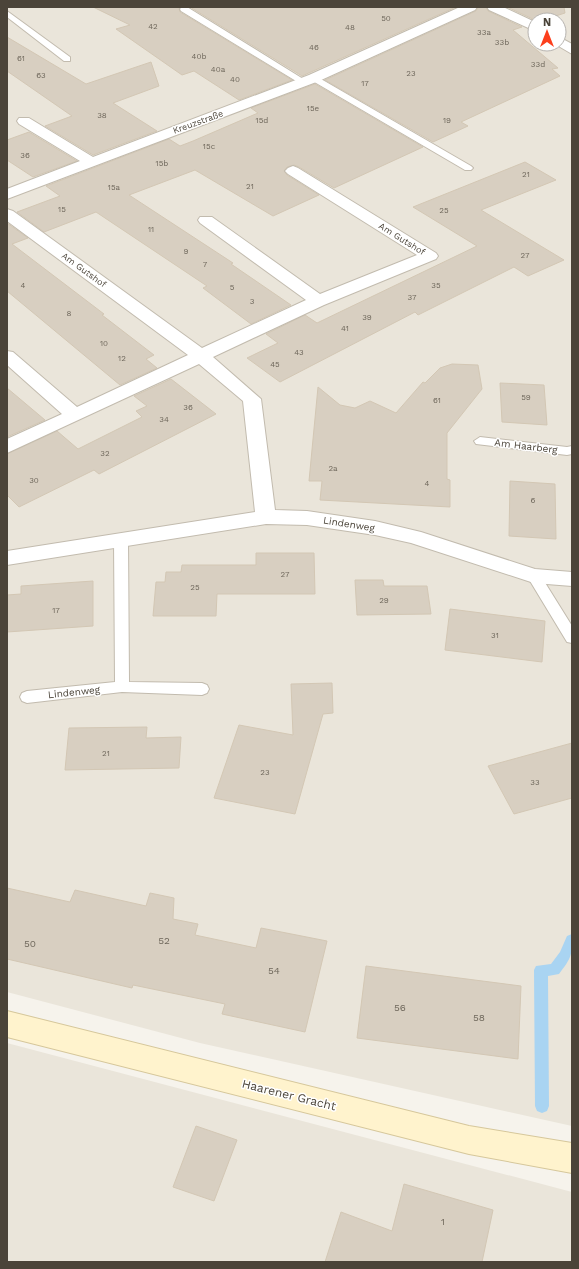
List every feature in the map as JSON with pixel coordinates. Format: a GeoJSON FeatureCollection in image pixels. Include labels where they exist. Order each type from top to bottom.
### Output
{"type":"FeatureCollection","features":[{"type":"Feature","properties":{"kind":"main road","name":"Haarener Gracht"},"geometry":{"type":"LineString","coordinates":[[7,1024],[469,1140],[572,1158]]}},
{"type":"Feature","properties":{"kind":"street","name":"Kreuzstraße"},"geometry":{"type":"LineString","coordinates":[[7,194],[309,80],[471,7]]}},
{"type":"Feature","properties":{"kind":"street"},"geometry":{"type":"LineString","coordinates":[[493,7],[527,23]]}},
{"type":"Feature","properties":{"kind":"street"},"geometry":{"type":"LineString","coordinates":[[24,121],[91,162]]}},
{"type":"Feature","properties":{"kind":"street","name":"Am Gutshof"},"geometry":{"type":"LineString","coordinates":[[7,447],[74,414],[318,301],[430,256],[293,171]]}},
{"type":"Feature","properties":{"kind":"street","name":"Am Gutshof"},"geometry":{"type":"LineString","coordinates":[[7,214],[200,355],[252,399],[266,517]]}},
{"type":"Feature","properties":{"kind":"street"},"geometry":{"type":"LineString","coordinates":[[206,220],[318,301]]}},
{"type":"Feature","properties":{"kind":"street"},"geometry":{"type":"LineString","coordinates":[[7,356],[74,414]]}},
{"type":"Feature","properties":{"kind":"street","name":"Lindenweg"},"geometry":{"type":"LineString","coordinates":[[7,558],[266,517],[307,518],[375,528],[414,536],[534,576],[572,578]]}},
{"type":"Feature","properties":{"kind":"lane"},"geometry":{"type":"LineString","coordinates":[[184,9],[468,168]]}},
{"type":"Feature","properties":{"kind":"lane"},"geometry":{"type":"LineString","coordinates":[[7,13],[68,59]]}},
{"type":"Feature","properties":{"kind":"lane","name":"Am Haarberg"},"geometry":{"type":"LineString","coordinates":[[480,441],[567,451],[572,450]]}},
{"type":"Feature","properties":{"kind":"lane"},"geometry":{"type":"LineString","coordinates":[[121,540],[122,687]]}},
{"type":"Feature","properties":{"kind":"lane"},"geometry":{"type":"LineString","coordinates":[[534,576],[572,638]]}},
{"type":"Feature","properties":{"kind":"lane","name":"Lindenweg"},"geometry":{"type":"LineString","coordinates":[[27,697],[122,687],[202,690]]}},
{"type":"Feature","properties":{"kind":"shaded area"},"geometry":{"type":"Polygon","coordinates":[[[7,7],[572,7],[572,1126],[200,1043],[7,992],[7,7]]]}},
{"type":"Feature","properties":{"kind":"shaded area"},"geometry":{"type":"Polygon","coordinates":[[[7,1043],[572,1192],[572,1262],[7,1262],[7,1043]]]}},
{"type":"Feature","properties":{"kind":"building"},"geometry":{"type":"Polygon","coordinates":[[[93,7],[180,7],[180,12],[292,80],[239,100],[194,71],[182,75],[116,29],[130,25],[93,7]]]}},
{"type":"Feature","properties":{"kind":"building"},"geometry":{"type":"Polygon","coordinates":[[[190,7],[456,7],[302,76],[190,7]]]}},
{"type":"Feature","properties":{"kind":"building"},"geometry":{"type":"Polygon","coordinates":[[[478,7],[486,7],[488,11],[522,27],[513,30],[527,42],[527,52],[539,52],[558,68],[552,69],[560,76],[461,122],[468,126],[433,142],[325,80],[476,11],[478,7]]]}},
{"type":"Feature","properties":{"kind":"building"},"geometry":{"type":"Polygon","coordinates":[[[507,7],[564,7],[565,12],[527,12],[527,16],[507,7]]]}},
{"type":"Feature","properties":{"kind":"building"},"geometry":{"type":"Polygon","coordinates":[[[7,37],[86,84],[151,62],[159,86],[113,103],[157,131],[93,155],[45,126],[72,116],[7,71],[7,37]]]}},
{"type":"Feature","properties":{"kind":"building"},"geometry":{"type":"Polygon","coordinates":[[[315,84],[423,147],[334,188],[299,167],[294,165],[287,167],[284,171],[287,175],[319,195],[273,216],[195,170],[129,195],[233,263],[231,264],[291,305],[251,324],[203,288],[207,286],[96,212],[44,232],[17,212],[60,196],[46,186],[169,139],[180,146],[258,113],[251,108],[315,84]]]}},
{"type":"Feature","properties":{"kind":"building"},"geometry":{"type":"Polygon","coordinates":[[[29,132],[77,161],[33,177],[7,160],[7,140],[29,132]]]}},
{"type":"Feature","properties":{"kind":"building"},"geometry":{"type":"Polygon","coordinates":[[[525,162],[556,180],[481,210],[564,260],[528,276],[514,267],[418,315],[415,312],[280,382],[247,358],[278,343],[266,334],[305,315],[317,323],[477,246],[413,207],[525,162]]]}},
{"type":"Feature","properties":{"kind":"building"},"geometry":{"type":"Polygon","coordinates":[[[7,223],[28,238],[12,244],[104,314],[102,315],[154,355],[146,359],[157,368],[120,385],[7,291],[7,223]]]}},
{"type":"Feature","properties":{"kind":"building"},"geometry":{"type":"Polygon","coordinates":[[[452,364],[478,365],[482,389],[447,433],[447,479],[450,480],[450,507],[320,500],[322,481],[309,481],[318,387],[340,405],[355,408],[370,401],[396,413],[423,382],[425,383],[440,368],[452,364]]]}},
{"type":"Feature","properties":{"kind":"building"},"geometry":{"type":"Polygon","coordinates":[[[171,379],[216,414],[99,474],[94,470],[19,507],[7,495],[7,454],[57,431],[78,449],[142,417],[136,411],[147,406],[134,396],[171,379]]]}},
{"type":"Feature","properties":{"kind":"building"},"geometry":{"type":"Polygon","coordinates":[[[500,383],[544,385],[547,425],[502,422],[500,383]]]}},
{"type":"Feature","properties":{"kind":"building"},"geometry":{"type":"Polygon","coordinates":[[[7,388],[45,420],[7,437],[7,388]]]}},
{"type":"Feature","properties":{"kind":"building"},"geometry":{"type":"Polygon","coordinates":[[[510,481],[555,484],[556,539],[509,536],[510,481]]]}},
{"type":"Feature","properties":{"kind":"building"},"geometry":{"type":"Polygon","coordinates":[[[256,553],[314,553],[315,594],[217,594],[216,616],[153,616],[156,582],[165,582],[166,572],[181,572],[182,565],[256,565],[256,553]]]}},
{"type":"Feature","properties":{"kind":"building"},"geometry":{"type":"Polygon","coordinates":[[[355,580],[383,580],[384,586],[427,586],[431,614],[357,615],[355,580]]]}},
{"type":"Feature","properties":{"kind":"building"},"geometry":{"type":"Polygon","coordinates":[[[93,581],[93,626],[7,632],[7,595],[21,594],[21,586],[93,581]]]}},
{"type":"Feature","properties":{"kind":"building"},"geometry":{"type":"Polygon","coordinates":[[[450,609],[545,621],[542,662],[445,650],[450,609]]]}},
{"type":"Feature","properties":{"kind":"building"},"geometry":{"type":"Polygon","coordinates":[[[332,683],[333,713],[323,714],[295,814],[214,798],[239,725],[293,735],[291,684],[332,683]]]}},
{"type":"Feature","properties":{"kind":"building"},"geometry":{"type":"Polygon","coordinates":[[[147,727],[146,738],[181,737],[179,768],[65,770],[69,728],[147,727]]]}},
{"type":"Feature","properties":{"kind":"building"},"geometry":{"type":"Polygon","coordinates":[[[572,743],[572,798],[514,814],[488,766],[572,743]]]}},
{"type":"Feature","properties":{"kind":"building"},"geometry":{"type":"Polygon","coordinates":[[[7,888],[70,902],[75,890],[146,906],[150,893],[174,898],[173,919],[198,924],[195,935],[256,948],[261,928],[327,941],[305,1032],[222,1014],[225,1004],[133,985],[132,988],[7,959],[7,888]]]}},
{"type":"Feature","properties":{"kind":"building"},"geometry":{"type":"Polygon","coordinates":[[[366,966],[521,986],[518,1059],[357,1038],[366,966]]]}},
{"type":"Feature","properties":{"kind":"building"},"geometry":{"type":"Polygon","coordinates":[[[196,1126],[237,1140],[214,1201],[173,1187],[196,1126]]]}},
{"type":"Feature","properties":{"kind":"building"},"geometry":{"type":"Polygon","coordinates":[[[404,1184],[493,1210],[482,1262],[325,1262],[341,1212],[392,1231],[404,1184]]]}},
{"type":"Feature","properties":{"kind":"waterway"},"geometry":{"type":"LineString","coordinates":[[542,1106],[541,970],[554,970],[565,956],[572,940]]}}]}
